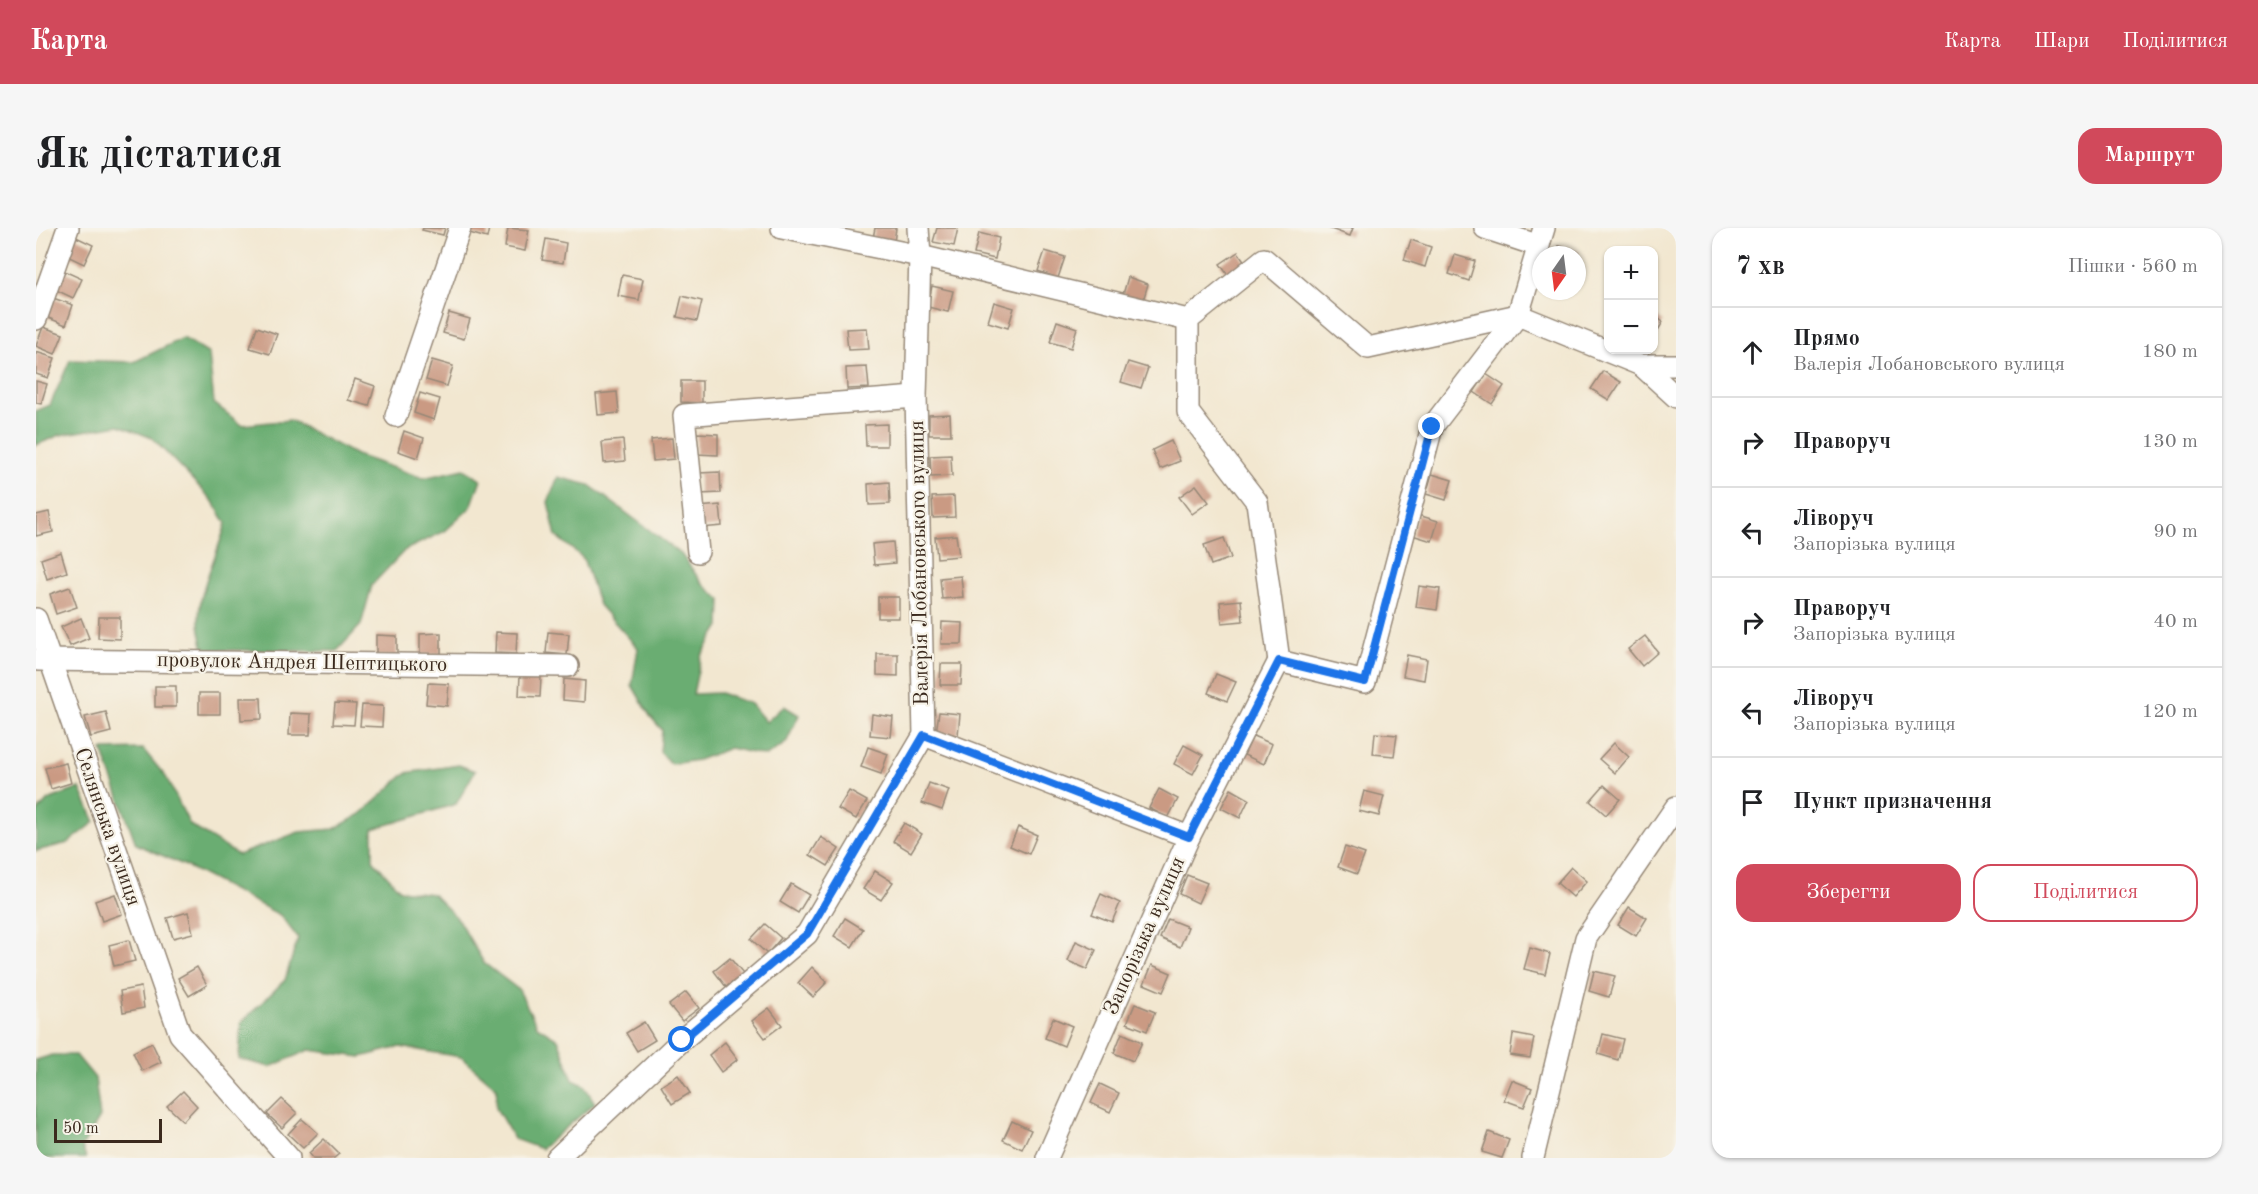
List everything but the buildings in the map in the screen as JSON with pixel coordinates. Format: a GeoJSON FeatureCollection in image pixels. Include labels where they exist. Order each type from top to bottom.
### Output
{"type":"FeatureCollection","features":[{"type":"Feature","properties":{"kind":"street"},"geometry":{"type":"LineString","coordinates":[[36,319],[68,228]]}},
{"type":"Feature","properties":{"kind":"street"},"geometry":{"type":"LineString","coordinates":[[396,416],[460,228]]}},
{"type":"Feature","properties":{"kind":"street"},"geometry":{"type":"LineString","coordinates":[[782,228],[920,256],[1188,320]]}},
{"type":"Feature","properties":{"kind":"street","name":"Валерія Лобановського вулиця"},"geometry":{"type":"LineString","coordinates":[[557,1158],[682,1040],[807,934],[924,735],[916,397],[920,256],[918,228]]}},
{"type":"Feature","properties":{"kind":"street"},"geometry":{"type":"LineString","coordinates":[[1188,320],[1188,412],[1257,502],[1279,661],[1365,682],[1432,427],[1518,315],[1541,237],[1485,228]]}},
{"type":"Feature","properties":{"kind":"street"},"geometry":{"type":"LineString","coordinates":[[1188,320],[1264,259],[1368,348],[1518,315],[1641,365],[1676,397]]}},
{"type":"Feature","properties":{"kind":"street"},"geometry":{"type":"LineString","coordinates":[[1641,365],[1676,365]]}},
{"type":"Feature","properties":{"kind":"street"},"geometry":{"type":"LineString","coordinates":[[698,552],[684,415],[916,397]]}},
{"type":"Feature","properties":{"kind":"street","name":"Селянська вулиця"},"geometry":{"type":"LineString","coordinates":[[36,620],[43,660],[180,1034],[289,1158]]}},
{"type":"Feature","properties":{"kind":"street","name":"провулок Андрея Шептицького"},"geometry":{"type":"LineString","coordinates":[[43,660],[568,666]]}},
{"type":"Feature","properties":{"kind":"street","name":"Запорізька вулиця"},"geometry":{"type":"LineString","coordinates":[[1047,1158],[1189,837],[1279,661]]}},
{"type":"Feature","properties":{"kind":"street"},"geometry":{"type":"LineString","coordinates":[[924,735],[1189,837]]}},
{"type":"Feature","properties":{"kind":"street"},"geometry":{"type":"LineString","coordinates":[[1533,1158],[1586,938],[1676,807]]}},
{"type":"Feature","properties":{"kind":"green space"},"geometry":{"type":"Polygon","coordinates":[[[183,338],[209,354],[214,403],[242,425],[290,420],[356,455],[423,478],[464,469],[481,479],[471,507],[445,531],[405,550],[372,585],[361,625],[337,651],[204,650],[199,625],[200,605],[226,523],[212,500],[152,438],[119,425],[60,435],[36,445],[36,411],[50,405],[70,360],[134,362],[183,338]]]}},
{"type":"Feature","properties":{"kind":"green space"},"geometry":{"type":"Polygon","coordinates":[[[558,477],[589,485],[656,535],[681,554],[702,583],[721,600],[720,626],[701,656],[693,694],[720,693],[751,704],[766,722],[784,706],[799,715],[786,743],[766,756],[730,748],[698,760],[671,764],[660,752],[662,730],[650,716],[632,685],[638,648],[599,605],[583,558],[556,536],[548,502],[558,477]]]}},
{"type":"Feature","properties":{"kind":"green space"},"geometry":{"type":"Polygon","coordinates":[[[143,749],[166,777],[190,825],[238,855],[299,832],[334,829],[361,814],[406,773],[459,765],[475,771],[456,804],[373,829],[373,860],[400,890],[433,894],[457,918],[484,963],[519,990],[537,1026],[558,1039],[573,1080],[584,1085],[595,1103],[541,1149],[514,1139],[496,1108],[497,1088],[461,1057],[400,1047],[361,1057],[309,1050],[270,1067],[239,1059],[241,1023],[285,980],[298,938],[280,915],[186,866],[136,844],[102,750],[143,749]]]}},
{"type":"Feature","properties":{"kind":"green space"},"geometry":{"type":"Polygon","coordinates":[[[80,788],[95,822],[68,843],[36,851],[36,813],[48,800],[80,788]]]}},
{"type":"Feature","properties":{"kind":"green space"},"geometry":{"type":"Polygon","coordinates":[[[52,1055],[76,1055],[95,1078],[100,1117],[82,1147],[86,1158],[36,1158],[36,1060],[52,1055]]]}},
{"type":"Feature","properties":{"kind":"route"},"geometry":{"type":"LineString","coordinates":[[682,1040],[807,934],[924,735],[1189,837],[1279,661],[1365,682],[1432,427]]}}]}
